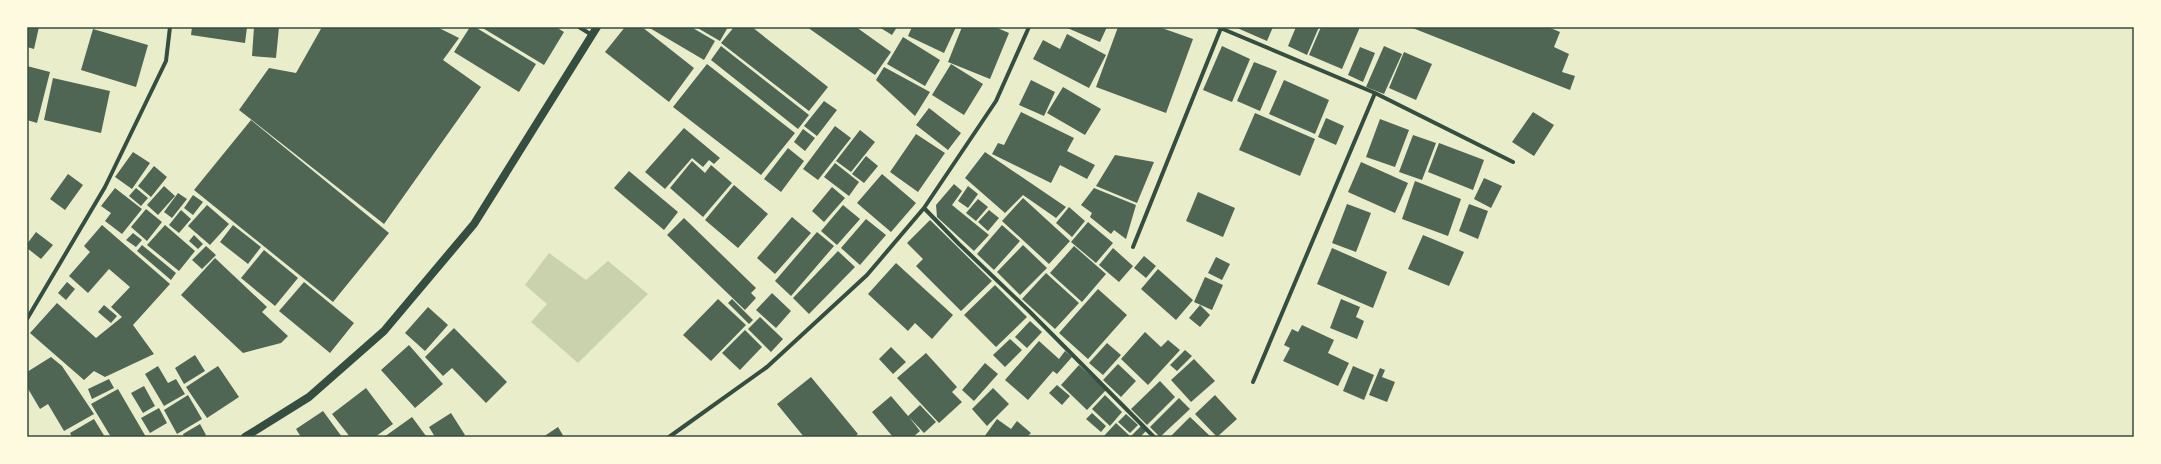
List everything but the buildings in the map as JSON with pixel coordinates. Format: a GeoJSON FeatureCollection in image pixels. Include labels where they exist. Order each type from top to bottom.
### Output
{"type":"FeatureCollection","features":[{"type":"Feature","properties":{"kind":"main road"},"geometry":{"type":"LineString","coordinates":[[245,437],[309,397],[384,331],[474,224],[596,27]]}},
{"type":"Feature","properties":{"kind":"street"},"geometry":{"type":"LineString","coordinates":[[27,319],[105,187],[166,61],[170,27]]}},
{"type":"Feature","properties":{"kind":"street"},"geometry":{"type":"LineString","coordinates":[[579,27],[592,35]]}},
{"type":"Feature","properties":{"kind":"street"},"geometry":{"type":"LineString","coordinates":[[669,437],[767,367],[866,275],[924,208],[996,101],[1029,27]]}},
{"type":"Feature","properties":{"kind":"street"},"geometry":{"type":"LineString","coordinates":[[1133,247],[1220,27],[1375,93],[1513,162]]}},
{"type":"Feature","properties":{"kind":"street"},"geometry":{"type":"LineString","coordinates":[[1253,382],[1375,93]]}},
{"type":"Feature","properties":{"kind":"street"},"geometry":{"type":"LineString","coordinates":[[924,208],[1154,437]]}},
{"type":"Feature","properties":{"kind":"green space"},"geometry":{"type":"Polygon","coordinates":[[[549,253],[586,280],[608,261],[648,294],[578,363],[531,322],[547,304],[525,285],[549,253]]]}}]}
